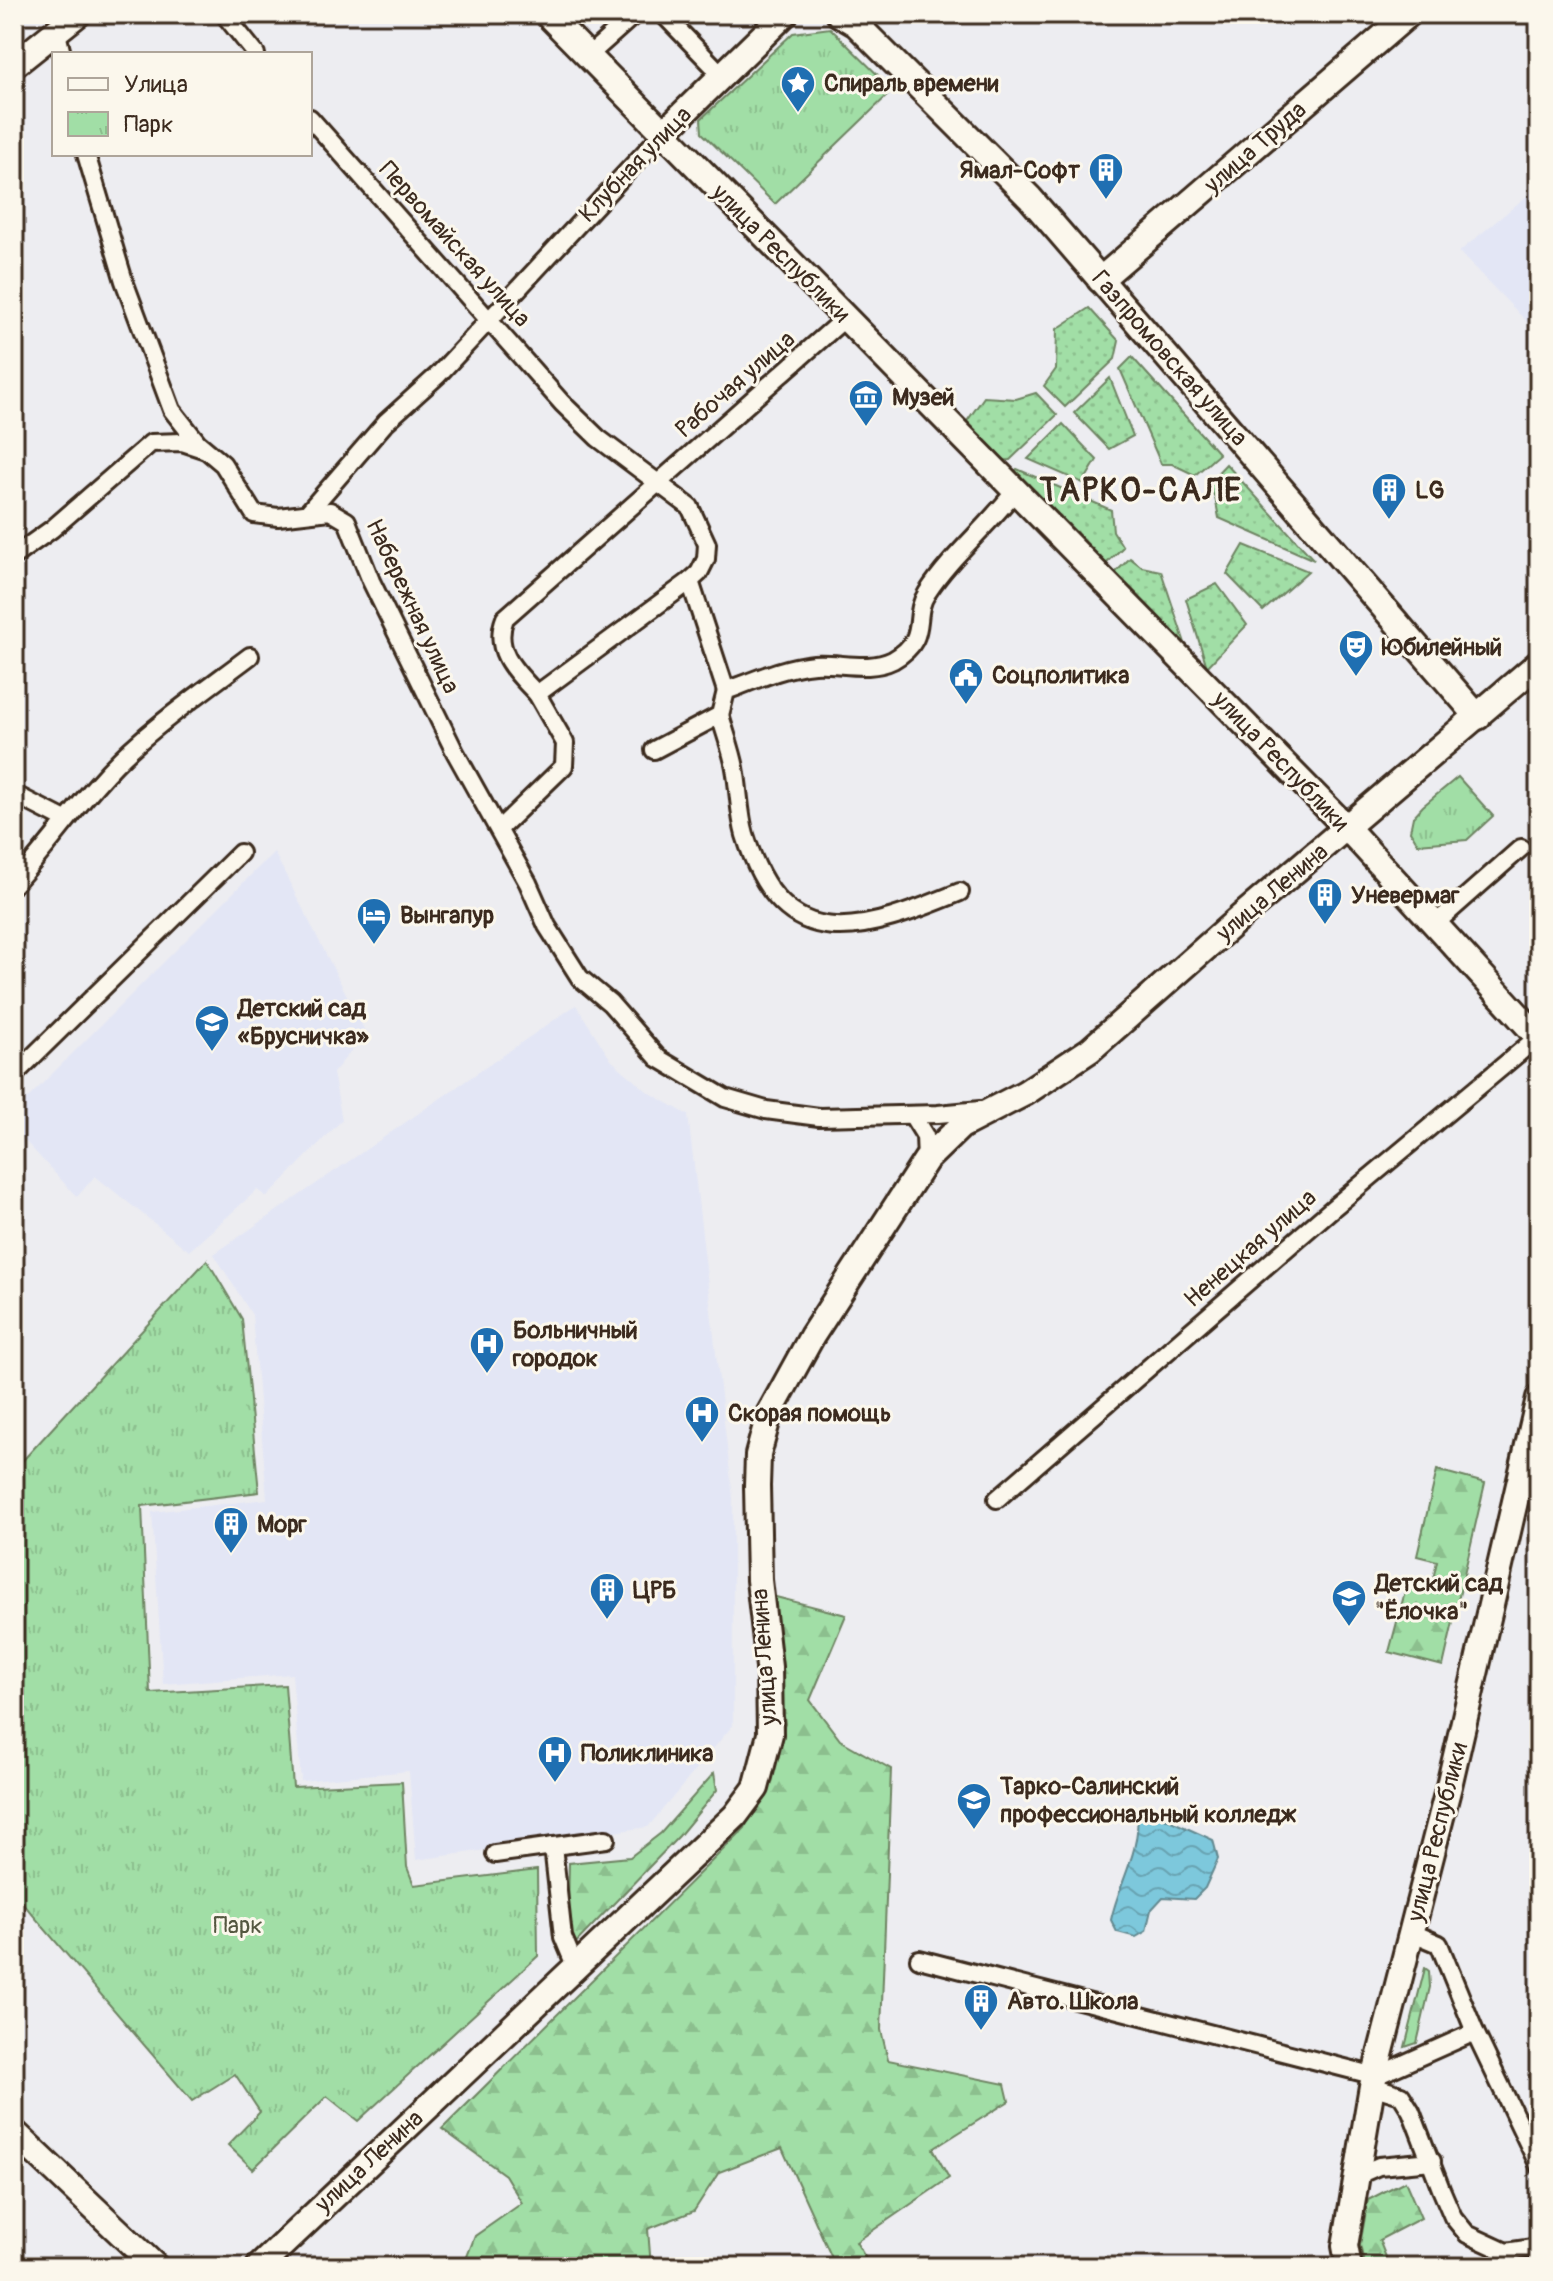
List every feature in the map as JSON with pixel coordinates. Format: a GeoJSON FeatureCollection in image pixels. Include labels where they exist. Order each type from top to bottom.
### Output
{"type":"FeatureCollection","features":[{"type":"Feature","properties":{"kind":"street"},"geometry":{"type":"LineString","coordinates":[[14,65],[60,43],[78,14]]}},
{"type":"Feature","properties":{"kind":"street"},"geometry":{"type":"LineString","coordinates":[[224,14],[254,52]]}},
{"type":"Feature","properties":{"kind":"street","name":"улица Республики"},"geometry":{"type":"LineString","coordinates":[[547,14],[1348,829],[1539,1038]]}},
{"type":"Feature","properties":{"kind":"street"},"geometry":{"type":"LineString","coordinates":[[588,56],[635,14]]}},
{"type":"Feature","properties":{"kind":"street"},"geometry":{"type":"LineString","coordinates":[[663,14],[722,75]]}},
{"type":"Feature","properties":{"kind":"street","name":"Клубная улица"},"geometry":{"type":"LineString","coordinates":[[309,511],[386,422],[438,375],[663,133],[785,14]]}},
{"type":"Feature","properties":{"kind":"street","name":"улица Труда"},"geometry":{"type":"LineString","coordinates":[[1100,280],[1409,14]]}},
{"type":"Feature","properties":{"kind":"street","name":"Газпромовская улица"},"geometry":{"type":"LineString","coordinates":[[847,17],[1030,198],[1233,428],[1478,717]]}},
{"type":"Feature","properties":{"kind":"street","name":"Первомайская улица"},"geometry":{"type":"LineString","coordinates":[[312,120],[562,403],[656,485],[675,494],[690,507],[707,544],[706,559],[699,573],[690,581]]}},
{"type":"Feature","properties":{"kind":"street","name":"Набережная улица"},"geometry":{"type":"LineString","coordinates":[[87,156],[124,281],[172,410],[223,464],[254,514],[278,517],[309,511],[330,511],[347,521],[371,581],[448,738],[499,829]]}},
{"type":"Feature","properties":{"kind":"street","name":"Рабочая улица"},"geometry":{"type":"LineString","coordinates":[[499,829],[564,766],[565,743],[537,694],[509,665],[499,633],[505,618],[845,318]]}},
{"type":"Feature","properties":{"kind":"street"},"geometry":{"type":"LineString","coordinates":[[14,556],[52,529],[167,429],[172,410]]}},
{"type":"Feature","properties":{"kind":"street"},"geometry":{"type":"LineString","coordinates":[[151,443],[182,442],[207,450]]}},
{"type":"Feature","properties":{"kind":"street"},"geometry":{"type":"LineString","coordinates":[[726,691],[815,664],[858,666],[890,661],[913,644],[921,622],[925,596],[1015,491]]}},
{"type":"Feature","properties":{"kind":"street"},"geometry":{"type":"LineString","coordinates":[[537,694],[690,581],[726,691],[720,715],[735,765],[745,834],[762,877],[784,907],[826,928],[876,924],[960,892]]}},
{"type":"Feature","properties":{"kind":"street"},"geometry":{"type":"LineString","coordinates":[[14,884],[46,849],[65,820],[137,743],[250,656]]}},
{"type":"Feature","properties":{"kind":"street","name":"улица Ленина"},"geometry":{"type":"LineString","coordinates":[[259,2267],[735,1816],[756,1788],[770,1734],[769,1667],[759,1580],[757,1486],[758,1455],[769,1414],[812,1336],[926,1160],[961,1126],[1025,1093],[1090,1050],[1539,663]]}},
{"type":"Feature","properties":{"kind":"street"},"geometry":{"type":"LineString","coordinates":[[654,750],[720,715]]}},
{"type":"Feature","properties":{"kind":"street"},"geometry":{"type":"LineString","coordinates":[[14,794],[65,820]]}},
{"type":"Feature","properties":{"kind":"street","name":"улица Ленина"},"geometry":{"type":"LineString","coordinates":[[499,829],[547,926],[580,978],[610,1003],[658,1058],[725,1098],[766,1110],[819,1117],[912,1115],[995,1106]]}},
{"type":"Feature","properties":{"kind":"street"},"geometry":{"type":"LineString","coordinates":[[1435,924],[1521,848]]}},
{"type":"Feature","properties":{"kind":"street"},"geometry":{"type":"LineString","coordinates":[[14,1075],[240,853]]}},
{"type":"Feature","properties":{"kind":"street","name":"Ненецкая улица"},"geometry":{"type":"LineString","coordinates":[[997,1499],[1333,1208],[1539,1038]]}},
{"type":"Feature","properties":{"kind":"street"},"geometry":{"type":"LineString","coordinates":[[912,1115],[925,1136],[926,1160]]}},
{"type":"Feature","properties":{"kind":"street","name":"улица Республики"},"geometry":{"type":"LineString","coordinates":[[1349,2267],[1345,2246],[1374,2081],[1413,1933],[1539,1398]]}},
{"type":"Feature","properties":{"kind":"street"},"geometry":{"type":"LineString","coordinates":[[495,1854],[606,1839]]}},
{"type":"Feature","properties":{"kind":"street"},"geometry":{"type":"LineString","coordinates":[[553,1846],[563,1937],[576,1968]]}},
{"type":"Feature","properties":{"kind":"street"},"geometry":{"type":"LineString","coordinates":[[1413,1933],[1439,1944],[1475,2032],[1539,2166]]}},
{"type":"Feature","properties":{"kind":"street"},"geometry":{"type":"LineString","coordinates":[[919,1959],[1374,2081],[1401,2095],[1432,2161],[1453,2217],[1467,2234],[1506,2252],[1539,2247]]}},
{"type":"Feature","properties":{"kind":"street"},"geometry":{"type":"LineString","coordinates":[[1374,2081],[1475,2032]]}},
{"type":"Feature","properties":{"kind":"street"},"geometry":{"type":"LineString","coordinates":[[14,2132],[156,2267]]}},
{"type":"Feature","properties":{"kind":"street"},"geometry":{"type":"LineString","coordinates":[[1356,2176],[1379,2166],[1432,2161]]}},
{"type":"Feature","properties":{"kind":"shaded area"},"geometry":{"type":"Polygon","coordinates":[[[1539,186],[1539,334],[1459,252],[1539,186]]]}},
{"type":"Feature","properties":{"kind":"shaded area","name":"Детский сад «Брусничка»"},"geometry":{"type":"Polygon","coordinates":[[[274,852],[366,1033],[333,1073],[342,1120],[267,1197],[257,1190],[189,1251],[95,1176],[77,1197],[14,1129],[14,1112],[274,852]]]}},
{"type":"Feature","properties":{"kind":"shaded area","name":"Больничный городок"},"geometry":{"type":"Polygon","coordinates":[[[576,1005],[611,1060],[647,1091],[688,1115],[733,1498],[733,1725],[648,1827],[416,1860],[409,1771],[301,1781],[292,1674],[163,1684],[152,1512],[267,1499],[252,1315],[214,1254],[576,1005]]]}},
{"type":"Feature","properties":{"kind":"green space"},"geometry":{"type":"Polygon","coordinates":[[[830,28],[893,90],[775,204],[702,133],[701,119],[793,33],[830,28]]]}},
{"type":"Feature","properties":{"kind":"green space"},"geometry":{"type":"Polygon","coordinates":[[[1089,308],[1119,341],[1115,359],[1065,407],[1044,386],[1056,369],[1057,329],[1089,308]]]}},
{"type":"Feature","properties":{"kind":"green space"},"geometry":{"type":"Polygon","coordinates":[[[1132,357],[1219,454],[1195,475],[1172,464],[1161,464],[1120,369],[1132,357]]]}},
{"type":"Feature","properties":{"kind":"green space"},"geometry":{"type":"Polygon","coordinates":[[[1110,378],[1133,436],[1109,449],[1074,413],[1110,378]]]}},
{"type":"Feature","properties":{"kind":"green space"},"geometry":{"type":"Polygon","coordinates":[[[1036,393],[1057,415],[1010,460],[994,461],[963,427],[984,397],[1016,399],[1036,393]]]}},
{"type":"Feature","properties":{"kind":"green space"},"geometry":{"type":"Polygon","coordinates":[[[1063,424],[1097,460],[1083,483],[1028,459],[1063,424]]]}},
{"type":"Feature","properties":{"kind":"green space"},"geometry":{"type":"Polygon","coordinates":[[[1226,464],[1314,560],[1219,518],[1215,497],[1206,485],[1226,464]]]}},
{"type":"Feature","properties":{"kind":"green space"},"geometry":{"type":"Polygon","coordinates":[[[1017,469],[1111,510],[1113,531],[1123,547],[1102,568],[1011,475],[1017,469]]]}},
{"type":"Feature","properties":{"kind":"green space"},"geometry":{"type":"Polygon","coordinates":[[[1244,545],[1308,571],[1263,611],[1227,574],[1244,545]]]}},
{"type":"Feature","properties":{"kind":"green space"},"geometry":{"type":"Polygon","coordinates":[[[1130,558],[1142,567],[1161,571],[1191,661],[1111,577],[1130,558]]]}},
{"type":"Feature","properties":{"kind":"green space"},"geometry":{"type":"Polygon","coordinates":[[[1217,584],[1247,625],[1207,667],[1186,599],[1217,584]]]}},
{"type":"Feature","properties":{"kind":"green space"},"geometry":{"type":"Polygon","coordinates":[[[1458,777],[1493,816],[1467,840],[1418,844],[1410,831],[1413,817],[1458,777]]]}},
{"type":"Feature","properties":{"kind":"green space","name":"Парк"},"geometry":{"type":"Polygon","coordinates":[[[207,1260],[242,1319],[259,1492],[142,1506],[150,1693],[285,1685],[293,1787],[402,1782],[407,1867],[414,1885],[537,1870],[538,1956],[358,2121],[327,2096],[253,2169],[228,2145],[260,2112],[235,2074],[192,2101],[14,1893],[14,1470],[207,1260]]]}},
{"type":"Feature","properties":{"kind":"green space"},"geometry":{"type":"Polygon","coordinates":[[[1437,1470],[1485,1483],[1443,1666],[1389,1652],[1406,1588],[1430,1593],[1437,1561],[1417,1556],[1437,1470]]]}},
{"type":"Feature","properties":{"kind":"green space"},"geometry":{"type":"Polygon","coordinates":[[[768,1595],[846,1615],[810,1700],[840,1740],[891,1769],[881,2030],[888,2060],[1005,2084],[1009,2101],[933,2149],[949,2178],[856,2242],[868,2262],[857,2267],[836,2267],[782,2148],[719,2172],[694,2211],[648,2229],[651,2267],[463,2267],[475,2236],[522,2203],[505,2175],[442,2129],[745,1828],[785,1724],[768,1595]]]}},
{"type":"Feature","properties":{"kind":"green space"},"geometry":{"type":"Polygon","coordinates":[[[714,1773],[717,1790],[679,1836],[567,1952],[569,1863],[630,1857],[661,1833],[714,1773]]]}},
{"type":"Feature","properties":{"kind":"green space"},"geometry":{"type":"Polygon","coordinates":[[[1425,1968],[1429,1971],[1430,1987],[1417,2043],[1405,2047],[1425,1968]]]}},
{"type":"Feature","properties":{"kind":"green space"},"geometry":{"type":"Polygon","coordinates":[[[1405,2181],[1421,2218],[1379,2240],[1390,2267],[1365,2267],[1360,2245],[1368,2200],[1405,2181]]]}},
{"type":"Feature","properties":{"kind":"water"},"geometry":{"type":"Polygon","coordinates":[[[1147,1810],[1213,1840],[1218,1859],[1205,1888],[1194,1899],[1163,1897],[1151,1910],[1146,1931],[1136,1937],[1117,1932],[1111,1920],[1136,1842],[1137,1815],[1147,1810]]]}},
{"type":"Feature","properties":{"kind":"place","name":"Спираль времени"},"geometry":{"type":"Point","coordinates":[798,114]}},
{"type":"Feature","properties":{"kind":"place","name":"Ямал-Софт"},"geometry":{"type":"Point","coordinates":[1106,201]}},
{"type":"Feature","properties":{"kind":"place","name":"Музей"},"geometry":{"type":"Point","coordinates":[866,428]}},
{"type":"Feature","properties":{"kind":"place","name":"LG"},"geometry":{"type":"Point","coordinates":[1389,521]}},
{"type":"Feature","properties":{"kind":"place","name":"Юбилейный"},"geometry":{"type":"Point","coordinates":[1356,678]}},
{"type":"Feature","properties":{"kind":"place","name":"Соцполитика"},"geometry":{"type":"Point","coordinates":[966,706]}},
{"type":"Feature","properties":{"kind":"place","name":"Уневермаг"},"geometry":{"type":"Point","coordinates":[1325,926]}},
{"type":"Feature","properties":{"kind":"place","name":"Вынгапур"},"geometry":{"type":"Point","coordinates":[374,946]}},
{"type":"Feature","properties":{"kind":"place","name":"Детский сад «Брусничка»"},"geometry":{"type":"Point","coordinates":[212,1053]}},
{"type":"Feature","properties":{"kind":"place","name":"Больничный городок"},"geometry":{"type":"Point","coordinates":[487,1375]}},
{"type":"Feature","properties":{"kind":"place","name":"Скорая помощь"},"geometry":{"type":"Point","coordinates":[702,1444]}},
{"type":"Feature","properties":{"kind":"place","name":"Морг"},"geometry":{"type":"Point","coordinates":[231,1555]}},
{"type":"Feature","properties":{"kind":"place","name":"ЦРБ"},"geometry":{"type":"Point","coordinates":[607,1621]}},
{"type":"Feature","properties":{"kind":"place","name":"Детский сад \"Ёлочка\""},"geometry":{"type":"Point","coordinates":[1349,1628]}},
{"type":"Feature","properties":{"kind":"place","name":"Поликлиника"},"geometry":{"type":"Point","coordinates":[555,1784]}},
{"type":"Feature","properties":{"kind":"place","name":"Тарко-Салинский профессиональный колледж"},"geometry":{"type":"Point","coordinates":[974,1831]}},
{"type":"Feature","properties":{"kind":"place","name":"Авто. Школа"},"geometry":{"type":"Point","coordinates":[981,2032]}},
{"type":"Feature","properties":{"kind":"district","name":"ТАРКО-САЛЕ"},"geometry":{"type":"Point","coordinates":[1141,490]}}]}
